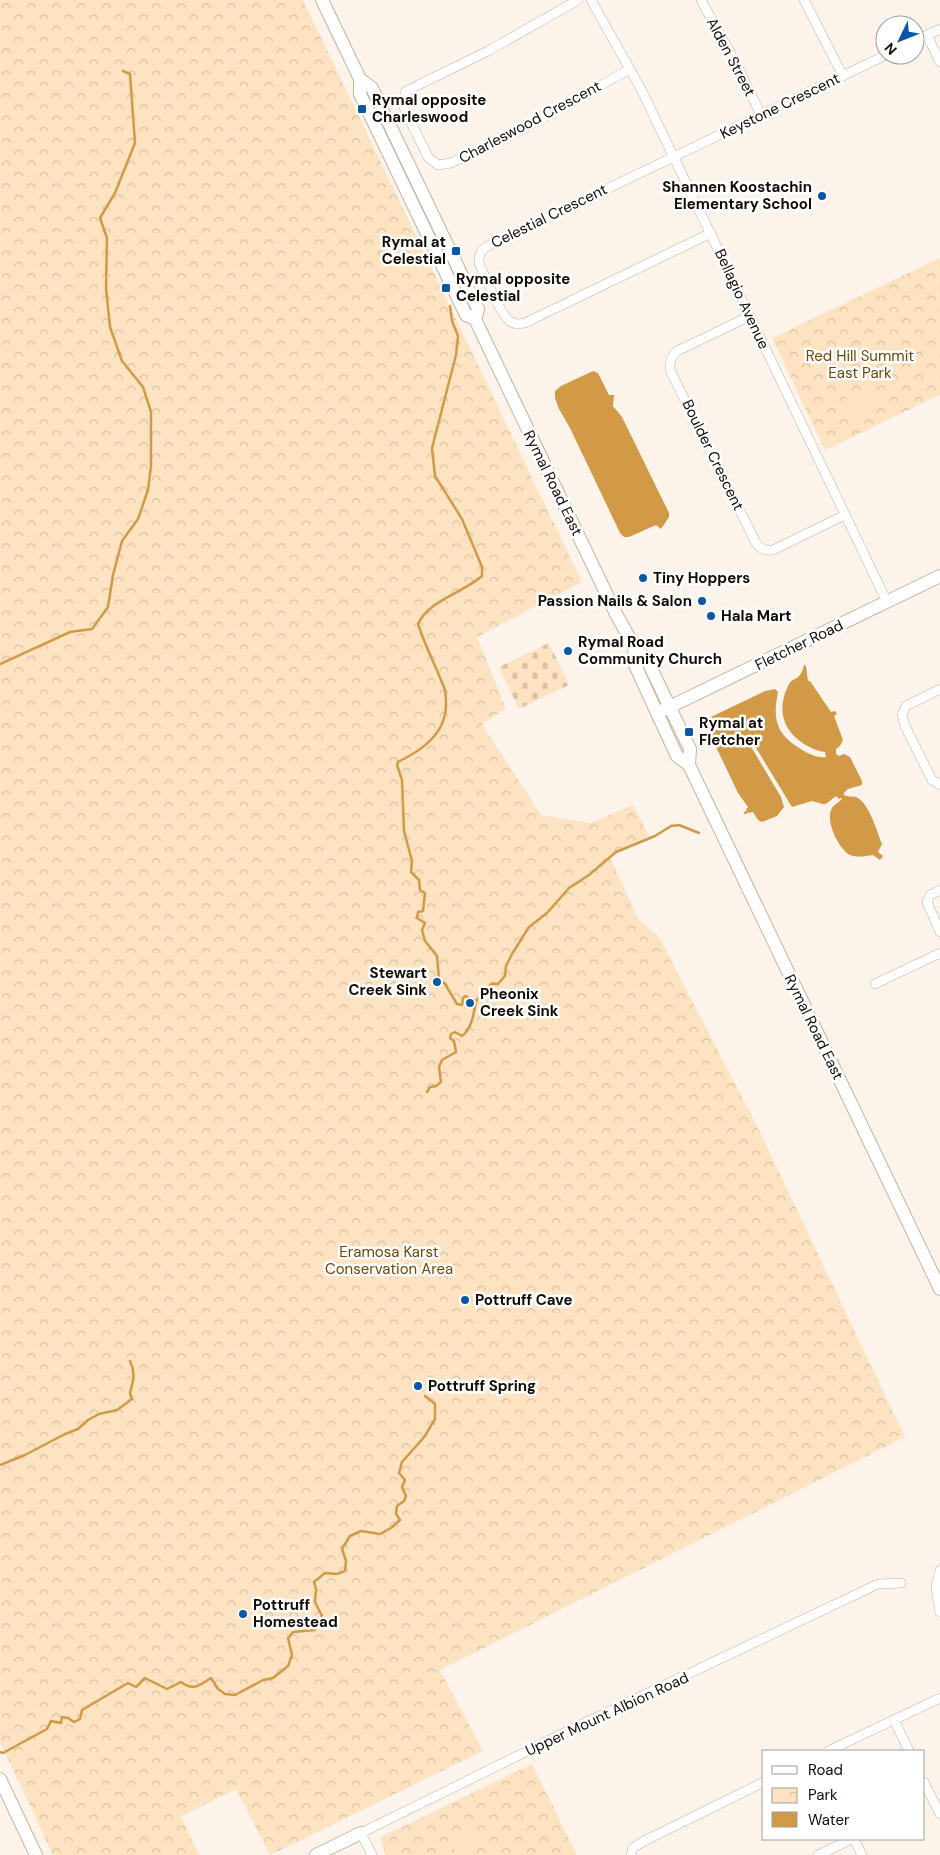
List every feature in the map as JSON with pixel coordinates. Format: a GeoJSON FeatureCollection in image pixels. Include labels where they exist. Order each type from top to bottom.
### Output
{"type":"FeatureCollection","features":[{"type":"Feature","properties":{"kind":"main road","name":"Rymal Road East"},"geometry":{"type":"LineString","coordinates":[[322,0],[360,79],[360,94],[364,103],[466,315],[475,319],[616,614],[634,646],[647,660],[670,707],[690,749],[689,765]]}},
{"type":"Feature","properties":{"kind":"main road","name":"Fletcher Road"},"geometry":{"type":"LineString","coordinates":[[657,714],[940,576]]}},
{"type":"Feature","properties":{"kind":"main road","name":"Rymal Road East"},"geometry":{"type":"LineString","coordinates":[[634,646],[635,665],[657,714],[677,756],[689,765],[940,1289]]}},
{"type":"Feature","properties":{"kind":"main road"},"geometry":{"type":"LineString","coordinates":[[0,1779],[36,1855]]}},
{"type":"Feature","properties":{"kind":"main road","name":"Upper Mount Albion Road"},"geometry":{"type":"LineString","coordinates":[[316,1855],[361,1833]]}},
{"type":"Feature","properties":{"kind":"street","name":"Charleswood Crescent"},"geometry":{"type":"LineString","coordinates":[[578,0],[488,51],[406,91],[403,102],[405,110],[428,157],[438,164],[451,163],[525,128],[630,69]]}},
{"type":"Feature","properties":{"kind":"street","name":"Bellagio Avenue"},"geometry":{"type":"LineString","coordinates":[[591,0],[630,69],[674,157],[887,602]]}},
{"type":"Feature","properties":{"kind":"street","name":"Alden Street"},"geometry":{"type":"LineString","coordinates":[[701,0],[737,65],[761,115]]}},
{"type":"Feature","properties":{"kind":"street"},"geometry":{"type":"LineString","coordinates":[[804,0],[843,76]]}},
{"type":"Feature","properties":{"kind":"street"},"geometry":{"type":"LineString","coordinates":[[940,29],[927,35],[940,62]]}},
{"type":"Feature","properties":{"kind":"street","name":"Keystone Crescent"},"geometry":{"type":"LineString","coordinates":[[674,157],[875,60]]}},
{"type":"Feature","properties":{"kind":"street","name":"Celestial Crescent"},"geometry":{"type":"LineString","coordinates":[[674,157],[481,251],[479,263],[503,314],[511,322],[525,323],[711,233]]}},
{"type":"Feature","properties":{"kind":"street","name":"Boulder Crescent"},"geometry":{"type":"LineString","coordinates":[[750,316],[677,351],[672,355],[669,363],[670,370],[756,543],[760,547],[766,551],[773,550],[845,515]]}},
{"type":"Feature","properties":{"kind":"street"},"geometry":{"type":"LineString","coordinates":[[940,689],[906,706],[902,715],[905,726],[930,776],[940,785]]}},
{"type":"Feature","properties":{"kind":"street"},"geometry":{"type":"LineString","coordinates":[[940,890],[930,895],[927,902],[940,932]]}},
{"type":"Feature","properties":{"kind":"street"},"geometry":{"type":"LineString","coordinates":[[875,984],[940,953]]}},
{"type":"Feature","properties":{"kind":"street"},"geometry":{"type":"LineString","coordinates":[[940,1570],[936,1587],[940,1612]]}},
{"type":"Feature","properties":{"kind":"street","name":"Upper Mount Albion Road"},"geometry":{"type":"LineString","coordinates":[[361,1833],[576,1727],[878,1584],[901,1583]]}},
{"type":"Feature","properties":{"kind":"street"},"geometry":{"type":"LineString","coordinates":[[830,1750],[940,1698]]}},
{"type":"Feature","properties":{"kind":"street"},"geometry":{"type":"LineString","coordinates":[[894,1720],[909,1750]]}},
{"type":"Feature","properties":{"kind":"street"},"geometry":{"type":"LineString","coordinates":[[631,1855],[633,1848],[644,1840],[762,1783]]}},
{"type":"Feature","properties":{"kind":"street"},"geometry":{"type":"LineString","coordinates":[[925,1784],[940,1814]]}},
{"type":"Feature","properties":{"kind":"street"},"geometry":{"type":"LineString","coordinates":[[361,1833],[372,1855]]}},
{"type":"Feature","properties":{"kind":"street"},"geometry":{"type":"LineString","coordinates":[[818,1855],[851,1840]]}},
{"type":"Feature","properties":{"kind":"street"},"geometry":{"type":"LineString","coordinates":[[854,1840],[862,1855]]}},
{"type":"Feature","properties":{"kind":"green space","name":"Eramosa Karst Conservation Area"},"geometry":{"type":"Polygon","coordinates":[[[0,0],[303,0],[582,582],[477,637],[506,709],[482,724],[541,815],[590,823],[633,805],[650,838],[610,857],[638,919],[659,937],[756,1124],[905,1437],[440,1670],[483,1751],[270,1855],[236,1789],[181,1816],[199,1855],[53,1855],[0,1742],[0,0]]]}},
{"type":"Feature","properties":{"kind":"green space","name":"Red Hill Summit East Park"},"geometry":{"type":"Polygon","coordinates":[[[940,258],[940,395],[825,450],[772,338],[940,258]]]}},
{"type":"Feature","properties":{"kind":"green space"},"geometry":{"type":"Polygon","coordinates":[[[874,387],[882,405],[852,417],[844,400],[874,387]]]}},
{"type":"Feature","properties":{"kind":"green space"},"geometry":{"type":"Polygon","coordinates":[[[549,643],[569,685],[519,709],[499,667],[549,643]]]}},
{"type":"Feature","properties":{"kind":"green space"},"geometry":{"type":"Polygon","coordinates":[[[532,1764],[577,1855],[386,1855],[381,1837],[532,1764]]]}},
{"type":"Feature","properties":{"kind":"green space"},"geometry":{"type":"Polygon","coordinates":[[[476,1827],[485,1844],[465,1855],[457,1855],[450,1841],[476,1827]]]}},
{"type":"Feature","properties":{"kind":"water"},"geometry":{"type":"Polygon","coordinates":[[[593,371],[598,373],[609,395],[614,395],[613,406],[622,417],[669,513],[669,517],[661,529],[656,525],[629,537],[624,537],[620,533],[559,409],[555,398],[555,391],[561,386],[593,371]]]}},
{"type":"Feature","properties":{"kind":"water"},"geometry":{"type":"Polygon","coordinates":[[[804,665],[806,666],[808,681],[810,681],[831,712],[835,711],[837,714],[834,716],[843,740],[836,749],[836,754],[839,756],[844,754],[850,757],[862,781],[862,785],[848,789],[844,795],[861,800],[869,811],[882,844],[878,852],[883,856],[880,860],[873,855],[859,857],[850,855],[838,842],[830,822],[830,815],[832,808],[841,798],[839,799],[836,796],[825,804],[812,801],[792,807],[753,743],[750,745],[781,797],[784,807],[777,816],[762,822],[758,820],[753,812],[749,813],[746,809],[748,807],[738,793],[707,728],[707,721],[711,717],[765,691],[775,689],[778,692],[776,719],[782,733],[788,740],[812,755],[826,757],[825,752],[804,744],[791,732],[786,726],[782,711],[789,684],[800,675],[804,665]]]}},
{"type":"Feature","properties":{"kind":"waterway"},"geometry":{"type":"LineString","coordinates":[[0,664],[70,632],[92,629],[108,607],[113,575],[122,541],[138,519],[148,490],[151,466],[151,412],[143,387],[122,361],[110,327],[106,288],[107,238],[100,218],[115,193],[135,143],[130,74],[123,71]]}},
{"type":"Feature","properties":{"kind":"waterway"},"geometry":{"type":"LineString","coordinates":[[450,306],[452,321],[458,336],[456,355],[432,448],[435,476],[462,519],[482,567],[482,576],[438,603],[423,616],[418,624],[445,689],[445,715],[442,724],[431,740],[416,752],[398,762],[397,765],[402,780],[404,831],[412,861],[411,872],[419,880],[420,890],[425,893],[423,911],[418,912],[417,918],[425,923],[422,930],[425,941],[437,956],[439,979],[445,984],[457,1004],[462,1005],[465,996],[476,1001]]}},
{"type":"Feature","properties":{"kind":"waterway"},"geometry":{"type":"LineString","coordinates":[[427,1092],[430,1087],[436,1086],[441,1082],[439,1067],[442,1060],[456,1052],[454,1041],[450,1038],[451,1034],[455,1032],[462,1036],[465,1033],[472,1020],[476,1001],[491,984],[498,984],[505,976],[506,966],[529,927],[547,913],[569,888],[589,875],[616,852],[655,836],[671,826],[679,825],[699,833]]}},
{"type":"Feature","properties":{"kind":"waterway"},"geometry":{"type":"LineString","coordinates":[[0,1465],[78,1429],[88,1420],[99,1414],[117,1410],[132,1399],[130,1393],[133,1373],[130,1361]]}},
{"type":"Feature","properties":{"kind":"waterway"},"geometry":{"type":"LineString","coordinates":[[0,1752],[3,1753],[47,1729],[51,1721],[61,1723],[62,1717],[74,1722],[80,1719],[82,1710],[128,1683],[136,1687],[145,1678],[167,1689],[181,1682],[193,1687],[211,1678],[218,1689],[225,1694],[235,1695],[263,1680],[273,1678],[288,1666],[292,1655],[288,1638],[293,1632],[315,1630],[322,1616],[315,1602],[316,1589],[314,1582],[325,1573],[337,1574],[345,1571],[346,1561],[342,1549],[350,1536],[361,1531],[380,1534],[400,1520],[396,1514],[397,1506],[404,1501],[406,1496],[402,1487],[405,1480],[399,1473],[402,1462],[425,1436],[435,1419],[435,1404],[425,1396]]}},
{"type":"Feature","properties":{"kind":"place","name":"Rymal opposite Charleswood"},"geometry":{"type":"Point","coordinates":[362,109]}},
{"type":"Feature","properties":{"kind":"place","name":"Shannen Koostachin Elementary School"},"geometry":{"type":"Point","coordinates":[822,196]}},
{"type":"Feature","properties":{"kind":"place","name":"Rymal at Celestial"},"geometry":{"type":"Point","coordinates":[456,251]}},
{"type":"Feature","properties":{"kind":"place","name":"Rymal opposite Celestial"},"geometry":{"type":"Point","coordinates":[446,288]}},
{"type":"Feature","properties":{"kind":"place","name":"Tiny Hoppers"},"geometry":{"type":"Point","coordinates":[643,578]}},
{"type":"Feature","properties":{"kind":"place","name":"Passion Nails & Salon"},"geometry":{"type":"Point","coordinates":[702,601]}},
{"type":"Feature","properties":{"kind":"place","name":"Hala Mart"},"geometry":{"type":"Point","coordinates":[711,616]}},
{"type":"Feature","properties":{"kind":"place","name":"Rymal Road Community Church"},"geometry":{"type":"Point","coordinates":[568,651]}},
{"type":"Feature","properties":{"kind":"place","name":"Rymal at Fletcher"},"geometry":{"type":"Point","coordinates":[689,732]}},
{"type":"Feature","properties":{"kind":"place","name":"Stewart Creek Sink"},"geometry":{"type":"Point","coordinates":[437,982]}},
{"type":"Feature","properties":{"kind":"place","name":"Pheonix Creek Sink"},"geometry":{"type":"Point","coordinates":[470,1003]}},
{"type":"Feature","properties":{"kind":"place","name":"Pottruff Cave"},"geometry":{"type":"Point","coordinates":[465,1300]}},
{"type":"Feature","properties":{"kind":"place","name":"Pottruff Spring"},"geometry":{"type":"Point","coordinates":[418,1386]}},
{"type":"Feature","properties":{"kind":"place","name":"Pottruff Homestead"},"geometry":{"type":"Point","coordinates":[243,1614]}}]}
